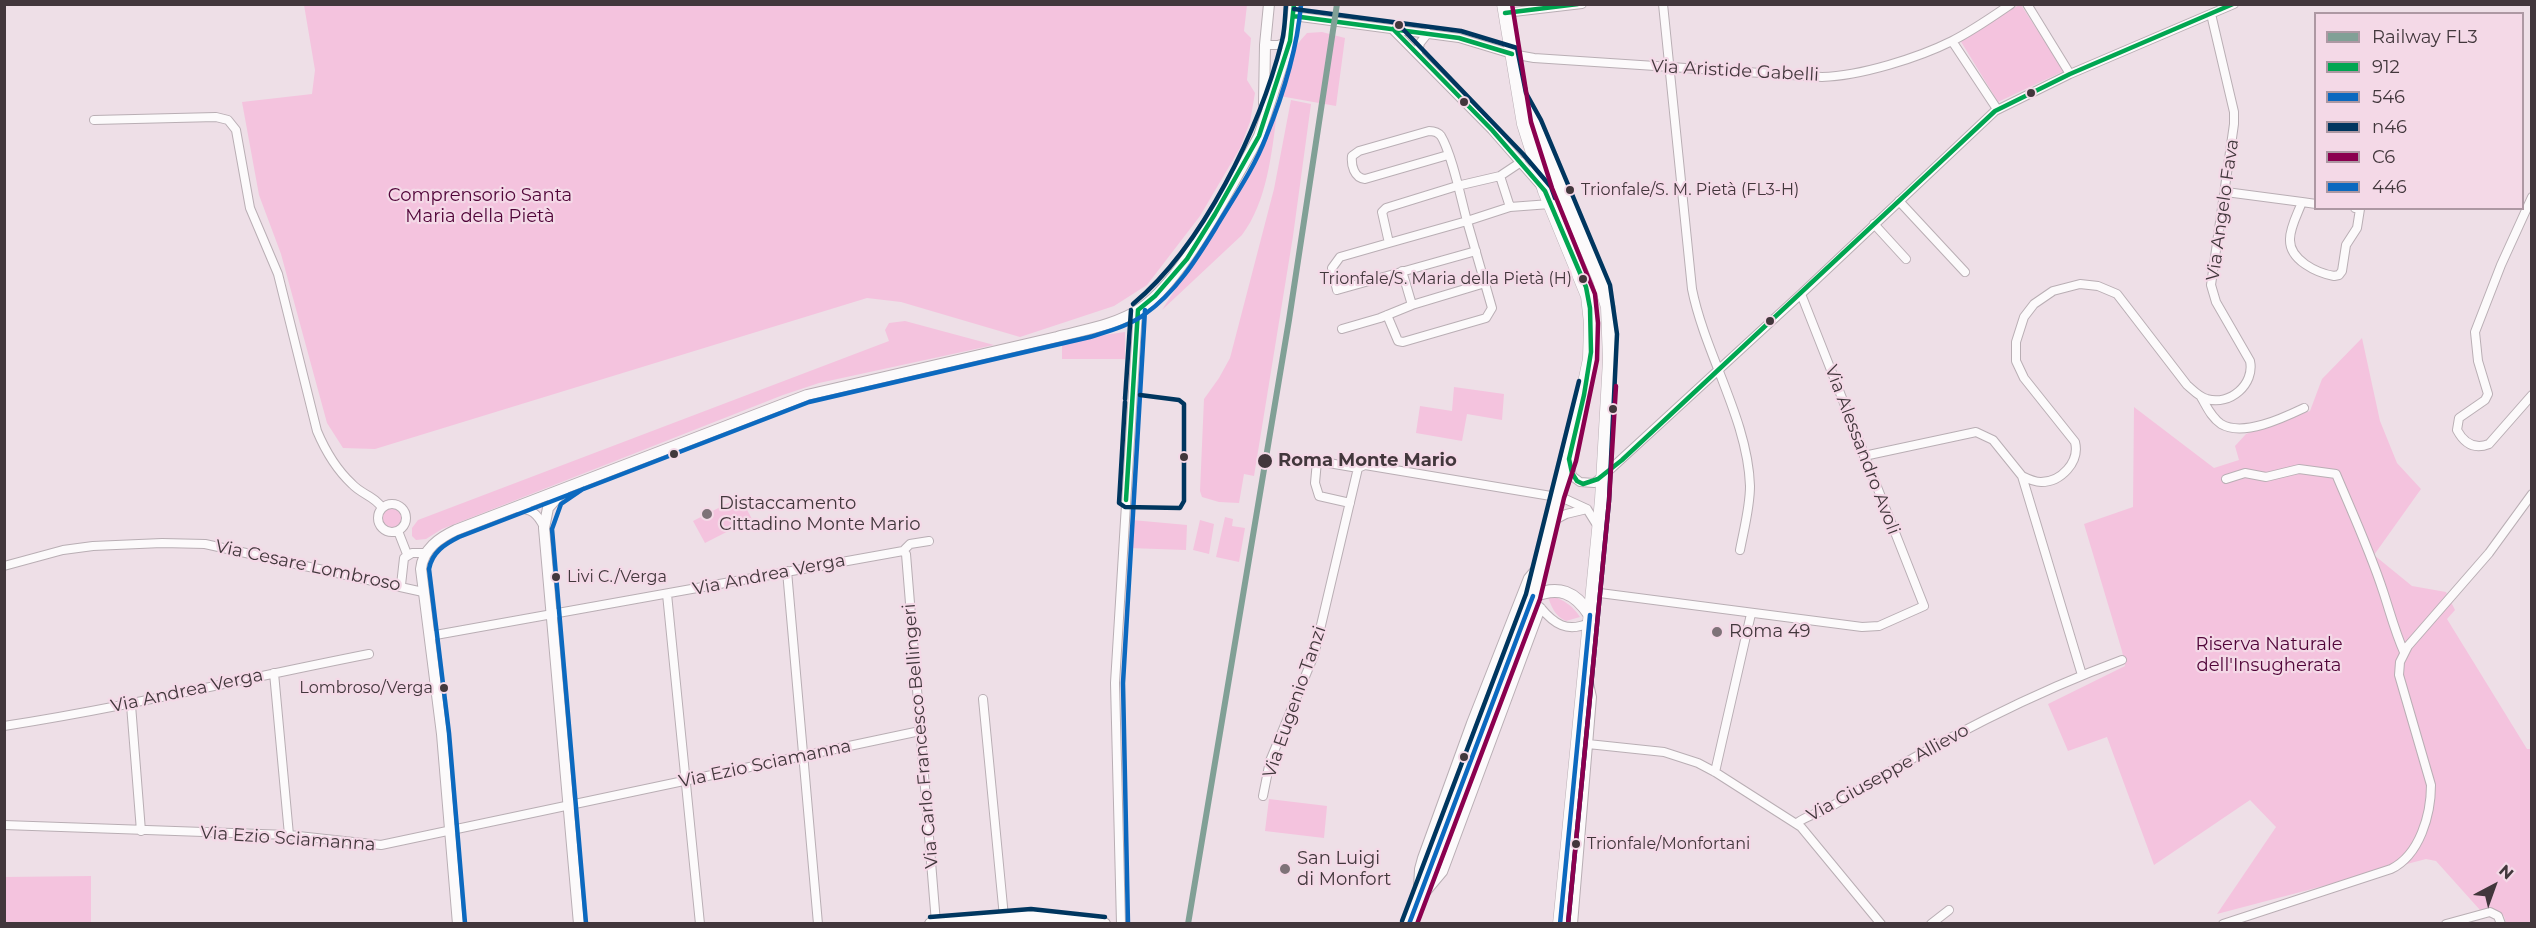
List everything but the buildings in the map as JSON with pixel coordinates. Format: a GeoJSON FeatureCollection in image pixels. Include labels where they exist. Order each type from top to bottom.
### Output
{"type":"FeatureCollection","features":[{"type":"Feature","properties":{"kind":"main road"},"geometry":{"type":"LineString","coordinates":[[1409,924],[1533,596],[1557,496],[1569,459],[1588,370],[1590,314],[1586,287],[1548,198],[1524,124],[1504,9]]}},
{"type":"Feature","properties":{"kind":"main road"},"geometry":{"type":"LineString","coordinates":[[1519,95],[1534,123],[1606,296],[1610,334],[1599,532],[1560,924]]}},
{"type":"Feature","properties":{"kind":"main road"},"geometry":{"type":"LineString","coordinates":[[1533,596],[1545,591],[1560,591],[1576,599],[1589,619]]}},
{"type":"Feature","properties":{"kind":"main road"},"geometry":{"type":"LineString","coordinates":[[931,924],[1004,917],[1104,924]]}},
{"type":"Feature","properties":{"kind":"street"},"geometry":{"type":"LineString","coordinates":[[1264,113],[1265,45],[1269,4]]}},
{"type":"Feature","properties":{"kind":"street"},"geometry":{"type":"LineString","coordinates":[[1504,9],[1582,4]]}},
{"type":"Feature","properties":{"kind":"street"},"geometry":{"type":"LineString","coordinates":[[1663,4],[1692,289],[1737,428],[1749,481],[1749,503],[1740,550]]}},
{"type":"Feature","properties":{"kind":"street","name":"Via Aristide Gabelli"},"geometry":{"type":"LineString","coordinates":[[1294,10],[1393,29],[1465,39],[1512,54],[1542,58],[1669,68],[1840,76],[1879,66],[1952,41],[2011,4]]}},
{"type":"Feature","properties":{"kind":"street"},"geometry":{"type":"LineString","coordinates":[[2026,4],[2070,74]]}},
{"type":"Feature","properties":{"kind":"street"},"geometry":{"type":"LineString","coordinates":[[1569,459],[1572,476],[1580,482],[1594,483],[1603,476],[1802,294],[1997,109],[2070,74],[2234,4]]}},
{"type":"Feature","properties":{"kind":"street"},"geometry":{"type":"LineString","coordinates":[[423,592],[421,566],[427,552],[435,543],[450,533],[513,508],[807,395],[1056,337],[1106,323],[1138,310],[1162,289],[1213,215],[1251,151],[1259,135],[1264,113],[1290,41],[1294,10]]}},
{"type":"Feature","properties":{"kind":"street","name":"Via Angelo Fava"},"geometry":{"type":"LineString","coordinates":[[2201,396],[2213,400],[2232,396],[2243,387],[2251,372],[2247,353],[2216,302],[2212,289],[2214,259],[2226,192],[2234,112],[2211,14]]}},
{"type":"Feature","properties":{"kind":"street"},"geometry":{"type":"LineString","coordinates":[[1393,29],[1418,52],[1521,162],[1548,198],[1509,207],[1340,257],[1332,268],[1337,290],[1476,251]]}},
{"type":"Feature","properties":{"kind":"street"},"geometry":{"type":"LineString","coordinates":[[1418,52],[1420,43],[1428,33]]}},
{"type":"Feature","properties":{"kind":"street"},"geometry":{"type":"LineString","coordinates":[[1265,45],[1278,45],[1290,41]]}},
{"type":"Feature","properties":{"kind":"street"},"geometry":{"type":"LineString","coordinates":[[1952,41],[1997,109]]}},
{"type":"Feature","properties":{"kind":"street"},"geometry":{"type":"LineString","coordinates":[[94,120],[216,117],[228,120],[236,130],[250,208],[278,274],[317,431],[324,449],[353,485],[379,502],[382,508]]}},
{"type":"Feature","properties":{"kind":"street"},"geometry":{"type":"LineString","coordinates":[[1387,315],[1398,341],[1403,342],[1486,318],[1492,308],[1448,155],[1442,137],[1429,130],[1356,152],[1351,158],[1357,176],[1365,179],[1448,155]]}},
{"type":"Feature","properties":{"kind":"street"},"geometry":{"type":"LineString","coordinates":[[1389,243],[1382,212],[1386,208],[1457,186],[1500,176],[1521,162]]}},
{"type":"Feature","properties":{"kind":"street"},"geometry":{"type":"LineString","coordinates":[[1500,176],[1509,207]]}},
{"type":"Feature","properties":{"kind":"street"},"geometry":{"type":"LineString","coordinates":[[2226,192],[2314,204]]}},
{"type":"Feature","properties":{"kind":"street"},"geometry":{"type":"LineString","coordinates":[[2532,197],[2476,327],[2474,336],[2476,352],[2488,394],[2485,400],[2457,420],[2457,430],[2467,443],[2478,446],[2489,444],[2532,395]]}},
{"type":"Feature","properties":{"kind":"street"},"geometry":{"type":"LineString","coordinates":[[1899,201],[1965,272]]}},
{"type":"Feature","properties":{"kind":"street"},"geometry":{"type":"LineString","coordinates":[[2302,202],[2290,236],[2291,248],[2306,264],[2334,276],[2339,275],[2342,271],[2346,245],[2357,228],[2360,210]]}},
{"type":"Feature","properties":{"kind":"street"},"geometry":{"type":"LineString","coordinates":[[1874,224],[1906,259]]}},
{"type":"Feature","properties":{"kind":"street"},"geometry":{"type":"LineString","coordinates":[[1402,272],[1412,305]]}},
{"type":"Feature","properties":{"kind":"street"},"geometry":{"type":"LineString","coordinates":[[1342,329],[1485,283]]}},
{"type":"Feature","properties":{"kind":"street"},"geometry":{"type":"LineString","coordinates":[[2022,476],[2039,482],[2054,479],[2070,467],[2077,451],[2070,432],[2024,378],[2016,361],[2016,342],[2024,317],[2034,304],[2053,291],[2080,284],[2098,286],[2117,294],[2187,385],[2201,396],[2211,415],[2219,423],[2238,428],[2253,426],[2304,408]]}},
{"type":"Feature","properties":{"kind":"street","name":"Via Alessandro Avoli"},"geometry":{"type":"LineString","coordinates":[[1751,614],[1871,627],[1924,606],[1802,294]]}},
{"type":"Feature","properties":{"kind":"street"},"geometry":{"type":"LineString","coordinates":[[1121,924],[1115,683],[1138,310]]}},
{"type":"Feature","properties":{"kind":"street"},"geometry":{"type":"LineString","coordinates":[[1864,456],[1976,432],[1993,440],[2022,476],[2082,675]]}},
{"type":"Feature","properties":{"kind":"street"},"geometry":{"type":"LineString","coordinates":[[1350,503],[1319,496],[1315,483],[1317,461],[1358,468],[1365,465],[1557,496],[1576,502],[1587,509],[1595,519],[1599,532]]}},
{"type":"Feature","properties":{"kind":"street","name":"Via Eugenio Tanzi"},"geometry":{"type":"LineString","coordinates":[[1263,796],[1270,761],[1314,655],[1358,468]]}},
{"type":"Feature","properties":{"kind":"street"},"geometry":{"type":"LineString","coordinates":[[2226,478],[2245,473],[2266,477],[2299,469],[2336,474],[2384,592],[2393,629],[2404,652]]}},
{"type":"Feature","properties":{"kind":"street"},"geometry":{"type":"LineString","coordinates":[[566,488],[548,508],[544,528],[579,924]]}},
{"type":"Feature","properties":{"kind":"street"},"geometry":{"type":"LineString","coordinates":[[2223,924],[2391,869],[2402,863],[2413,850],[2431,803],[2432,785],[2399,675],[2400,662],[2404,652],[2489,553],[2532,494]]}},
{"type":"Feature","properties":{"kind":"street"},"geometry":{"type":"LineString","coordinates":[[392,504],[403,510],[405,523],[398,531],[390,532],[381,526],[378,517],[382,508],[392,504]]}},
{"type":"Feature","properties":{"kind":"street"},"geometry":{"type":"LineString","coordinates":[[513,508],[531,509],[539,517],[544,528]]}},
{"type":"Feature","properties":{"kind":"street"},"geometry":{"type":"LineString","coordinates":[[1551,522],[1566,514],[1587,509]]}},
{"type":"Feature","properties":{"kind":"street"},"geometry":{"type":"LineString","coordinates":[[398,531],[407,554]]}},
{"type":"Feature","properties":{"kind":"street","name":"Via Andrea Verga"},"geometry":{"type":"LineString","coordinates":[[430,636],[903,551],[910,544],[929,541]]}},
{"type":"Feature","properties":{"kind":"street","name":"Via Cesare Lombroso"},"geometry":{"type":"LineString","coordinates":[[4,566],[93,546],[192,543],[401,585],[423,592],[430,636],[451,830],[458,924]]}},
{"type":"Feature","properties":{"kind":"street","name":"Via Carlo Francesco Bellingeri"},"geometry":{"type":"LineString","coordinates":[[903,551],[906,554],[936,923]]}},
{"type":"Feature","properties":{"kind":"street"},"geometry":{"type":"LineString","coordinates":[[401,585],[402,561],[407,554],[427,552]]}},
{"type":"Feature","properties":{"kind":"street"},"geometry":{"type":"LineString","coordinates":[[1418,901],[1420,864],[1463,744],[1529,575],[1542,563]]}},
{"type":"Feature","properties":{"kind":"street"},"geometry":{"type":"LineString","coordinates":[[787,571],[818,924]]}},
{"type":"Feature","properties":{"kind":"street"},"geometry":{"type":"LineString","coordinates":[[1592,592],[1751,614],[1715,772]]}},
{"type":"Feature","properties":{"kind":"street"},"geometry":{"type":"LineString","coordinates":[[667,594],[700,924]]}},
{"type":"Feature","properties":{"kind":"street"},"geometry":{"type":"LineString","coordinates":[[1533,596],[1541,608],[1561,626],[1577,628],[1589,619]]}},
{"type":"Feature","properties":{"kind":"street"},"geometry":{"type":"LineString","coordinates":[[1418,901],[1443,872],[1541,608]]}},
{"type":"Feature","properties":{"kind":"street","name":"Via Andrea Verga"},"geometry":{"type":"LineString","coordinates":[[4,726],[131,705],[369,654]]}},
{"type":"Feature","properties":{"kind":"street","name":"Via Giuseppe Allievo"},"geometry":{"type":"LineString","coordinates":[[1588,744],[1664,752],[1691,760],[1715,772],[1797,823],[1839,802],[1917,754],[2035,695],[2122,660]]}},
{"type":"Feature","properties":{"kind":"street"},"geometry":{"type":"LineString","coordinates":[[1573,924],[1592,697],[1585,668]]}},
{"type":"Feature","properties":{"kind":"street"},"geometry":{"type":"LineString","coordinates":[[274,673],[289,835]]}},
{"type":"Feature","properties":{"kind":"street"},"geometry":{"type":"LineString","coordinates":[[983,699],[1004,917]]}},
{"type":"Feature","properties":{"kind":"street"},"geometry":{"type":"LineString","coordinates":[[131,705],[141,831]]}},
{"type":"Feature","properties":{"kind":"street","name":"Via Ezio Sciamanna"},"geometry":{"type":"LineString","coordinates":[[4,825],[289,835],[374,846],[802,754],[920,731]]}},
{"type":"Feature","properties":{"kind":"street"},"geometry":{"type":"LineString","coordinates":[[1797,823],[1881,924]]}},
{"type":"Feature","properties":{"kind":"street"},"geometry":{"type":"LineString","coordinates":[[1931,924],[1948,910]]}},
{"type":"Feature","properties":{"kind":"street"},"geometry":{"type":"LineString","coordinates":[[2446,924],[2490,912],[2498,916],[2501,924]]}},
{"type":"Feature","properties":{"kind":"green space","name":"Comprensorio Santa Maria della Pietà"},"geometry":{"type":"Polygon","coordinates":[[[304,5],[1247,5],[1244,31],[1251,38],[1247,80],[1255,93],[1250,122],[1240,148],[1200,216],[1147,285],[1114,306],[1020,337],[901,302],[867,298],[375,449],[343,448],[327,423],[281,254],[259,195],[242,102],[312,94],[315,70],[304,5]]]}},
{"type":"Feature","properties":{"kind":"green space"},"geometry":{"type":"Polygon","coordinates":[[[2019,5],[2064,71],[1998,102],[1960,40],[2019,5]]]}},
{"type":"Feature","properties":{"kind":"green space"},"geometry":{"type":"Polygon","coordinates":[[[1322,32],[1345,38],[1336,106],[1274,95],[1287,62],[1301,40],[1307,33],[1322,32]]]}},
{"type":"Feature","properties":{"kind":"green space"},"geometry":{"type":"Polygon","coordinates":[[[1291,100],[1311,104],[1293,236],[1254,476],[1244,474],[1239,503],[1219,502],[1202,497],[1200,491],[1204,399],[1230,358],[1274,189],[1291,100]]]}},
{"type":"Feature","properties":{"kind":"green space"},"geometry":{"type":"Polygon","coordinates":[[[1272,112],[1277,112],[1267,176],[1250,222],[1242,235],[1162,310],[1257,161],[1268,136],[1272,112]]]}},
{"type":"Feature","properties":{"kind":"green space"},"geometry":{"type":"Polygon","coordinates":[[[905,321],[994,345],[819,383],[783,395],[442,529],[426,539],[416,540],[412,536],[412,528],[418,520],[889,341],[885,330],[889,323],[905,321]]]}},
{"type":"Feature","properties":{"kind":"green space"},"geometry":{"type":"Polygon","coordinates":[[[1125,332],[1125,359],[1062,359],[1062,341],[1125,332]]]}},
{"type":"Feature","properties":{"kind":"green space","name":"Riserva Naturale dell'Insugherata"},"geometry":{"type":"Polygon","coordinates":[[[2362,338],[2380,421],[2397,463],[2421,489],[2374,555],[2412,586],[2446,592],[2455,610],[2447,619],[2527,749],[2531,749],[2531,923],[2506,923],[2504,916],[2480,910],[2436,861],[2426,859],[2217,914],[2276,827],[2250,800],[2154,865],[2107,737],[2068,751],[2048,704],[2125,666],[2084,524],[2133,507],[2134,407],[2214,468],[2239,460],[2235,446],[2246,434],[2310,411],[2322,379],[2362,338]]]}},
{"type":"Feature","properties":{"kind":"green space"},"geometry":{"type":"Polygon","coordinates":[[[1454,387],[1504,394],[1502,420],[1467,414],[1462,441],[1416,433],[1420,406],[1452,411],[1454,387]]]}},
{"type":"Feature","properties":{"kind":"green space"},"geometry":{"type":"Polygon","coordinates":[[[740,497],[752,519],[705,543],[693,521],[740,497]]]}},
{"type":"Feature","properties":{"kind":"green space"},"geometry":{"type":"Polygon","coordinates":[[[392,508],[399,511],[402,518],[399,525],[392,528],[385,525],[382,518],[385,511],[392,508]]]}},
{"type":"Feature","properties":{"kind":"green space"},"geometry":{"type":"Polygon","coordinates":[[[1225,517],[1233,519],[1232,526],[1245,528],[1239,562],[1216,557],[1225,517]]]}},
{"type":"Feature","properties":{"kind":"green space"},"geometry":{"type":"Polygon","coordinates":[[[1132,520],[1187,525],[1186,550],[1129,548],[1132,520]]]}},
{"type":"Feature","properties":{"kind":"green space"},"geometry":{"type":"Polygon","coordinates":[[[1200,520],[1214,524],[1209,554],[1193,550],[1200,520]]]}},
{"type":"Feature","properties":{"kind":"green space"},"geometry":{"type":"Polygon","coordinates":[[[1552,596],[1568,604],[1580,617],[1566,621],[1559,617],[1548,597],[1552,596]]]}},
{"type":"Feature","properties":{"kind":"green space"},"geometry":{"type":"Polygon","coordinates":[[[1269,799],[1327,806],[1324,838],[1265,831],[1269,799]]]}},
{"type":"Feature","properties":{"kind":"green space"},"geometry":{"type":"Polygon","coordinates":[[[91,876],[91,923],[5,923],[5,877],[91,876]]]}},
{"type":"Feature","properties":{"kind":"rail line","name":"FL3"},"geometry":{"type":"LineString","coordinates":[[1188,924],[1289,320],[1337,4]]}},
{"type":"Feature","properties":{"kind":"transit line","name":"n46"},"geometry":{"type":"LineString","coordinates":[[1133,304],[1159,280],[1183,251],[1226,183],[1244,147],[1272,75],[1283,36],[1286,4]]}},
{"type":"Feature","properties":{"kind":"transit line","name":"912"},"geometry":{"type":"LineString","coordinates":[[1138,310],[1155,296],[1187,259],[1259,136],[1290,41],[1294,4]]}},
{"type":"Feature","properties":{"kind":"transit line","name":"C6"},"geometry":{"type":"LineString","coordinates":[[1417,924],[1540,599],[1564,498],[1576,461],[1597,360],[1598,323],[1595,294],[1552,188],[1531,122],[1512,4]]}},
{"type":"Feature","properties":{"kind":"transit line","name":"912"},"geometry":{"type":"LineString","coordinates":[[1505,13],[1578,4]]}},
{"type":"Feature","properties":{"kind":"transit line","name":"912"},"geometry":{"type":"LineString","coordinates":[[1393,29],[1492,130],[1545,191],[1586,287],[1590,308],[1591,352],[1584,395],[1569,459],[1572,473],[1577,481],[1583,484],[1598,479],[1622,460],[1995,111],[2070,74],[2233,4]]}},
{"type":"Feature","properties":{"kind":"transit line","name":"546"},"geometry":{"type":"LineString","coordinates":[[465,923],[449,733],[429,569],[436,553],[459,537],[809,402],[1090,337],[1119,328],[1139,318],[1156,306],[1184,275],[1208,241],[1255,161],[1283,89],[1296,39],[1301,5]]}},
{"type":"Feature","properties":{"kind":"transit line","name":"n46"},"geometry":{"type":"LineString","coordinates":[[1294,9],[1461,31],[1517,48],[1526,93],[1541,120],[1610,285],[1617,334],[1609,501],[1568,924]]}},
{"type":"Feature","properties":{"kind":"transit line","name":"912"},"geometry":{"type":"LineString","coordinates":[[1293,16],[1459,38],[1512,54]]}},
{"type":"Feature","properties":{"kind":"transit line","name":"n46"},"geometry":{"type":"LineString","coordinates":[[1398,24],[1523,154],[1551,187],[1555,198]]}},
{"type":"Feature","properties":{"kind":"transit line","name":"n46"},"geometry":{"type":"LineString","coordinates":[[1125,399],[1131,310]]}},
{"type":"Feature","properties":{"kind":"transit line","name":"912"},"geometry":{"type":"LineString","coordinates":[[1126,500],[1138,310]]}},
{"type":"Feature","properties":{"kind":"transit line","name":"546"},"geometry":{"type":"LineString","coordinates":[[1128,924],[1123,683],[1145,310]]}},
{"type":"Feature","properties":{"kind":"transit line","name":"n46"},"geometry":{"type":"LineString","coordinates":[[1402,921],[1526,594],[1579,381]]}},
{"type":"Feature","properties":{"kind":"transit line","name":"C6"},"geometry":{"type":"LineString","coordinates":[[1568,924],[1609,501],[1616,386]]}},
{"type":"Feature","properties":{"kind":"transit line","name":"n46"},"geometry":{"type":"LineString","coordinates":[[1125,402],[1119,503],[1125,507],[1180,508],[1184,501],[1184,404],[1179,400],[1140,395]]}},
{"type":"Feature","properties":{"kind":"transit line","name":"546"},"geometry":{"type":"LineString","coordinates":[[583,489],[561,504],[552,529],[586,923]]}},
{"type":"Feature","properties":{"kind":"transit line","name":"446"},"geometry":{"type":"LineString","coordinates":[[1409,924],[1533,596]]}},
{"type":"Feature","properties":{"kind":"transit line","name":"446"},"geometry":{"type":"LineString","coordinates":[[1560,924],[1590,615]]}},
{"type":"Feature","properties":{"kind":"transit line","name":"n46"},"geometry":{"type":"LineString","coordinates":[[930,917],[1031,909],[1105,917]]}},
{"type":"Feature","properties":{"kind":"place","name":"Trionfale/S. M. Pietà (FL3-H)"},"geometry":{"type":"Point","coordinates":[1570,190]}},
{"type":"Feature","properties":{"kind":"place","name":"Trionfale/S. Maria della Pietà (H)"},"geometry":{"type":"Point","coordinates":[1583,279]}},
{"type":"Feature","properties":{"kind":"place","name":"Roma Monte Mario"},"geometry":{"type":"Point","coordinates":[1265,461]}},
{"type":"Feature","properties":{"kind":"place","name":"Distaccamento Cittadino Monte Mario"},"geometry":{"type":"Point","coordinates":[707,514]}},
{"type":"Feature","properties":{"kind":"place","name":"Livi C./Verga"},"geometry":{"type":"Point","coordinates":[556,577]}},
{"type":"Feature","properties":{"kind":"place","name":"Roma 49"},"geometry":{"type":"Point","coordinates":[1717,632]}},
{"type":"Feature","properties":{"kind":"place","name":"Lombroso/Verga"},"geometry":{"type":"Point","coordinates":[444,688]}},
{"type":"Feature","properties":{"kind":"place","name":"Trionfale/Monfortani"},"geometry":{"type":"Point","coordinates":[1576,844]}},
{"type":"Feature","properties":{"kind":"place","name":"San Luigi di Monfort"},"geometry":{"type":"Point","coordinates":[1285,869]}}]}
